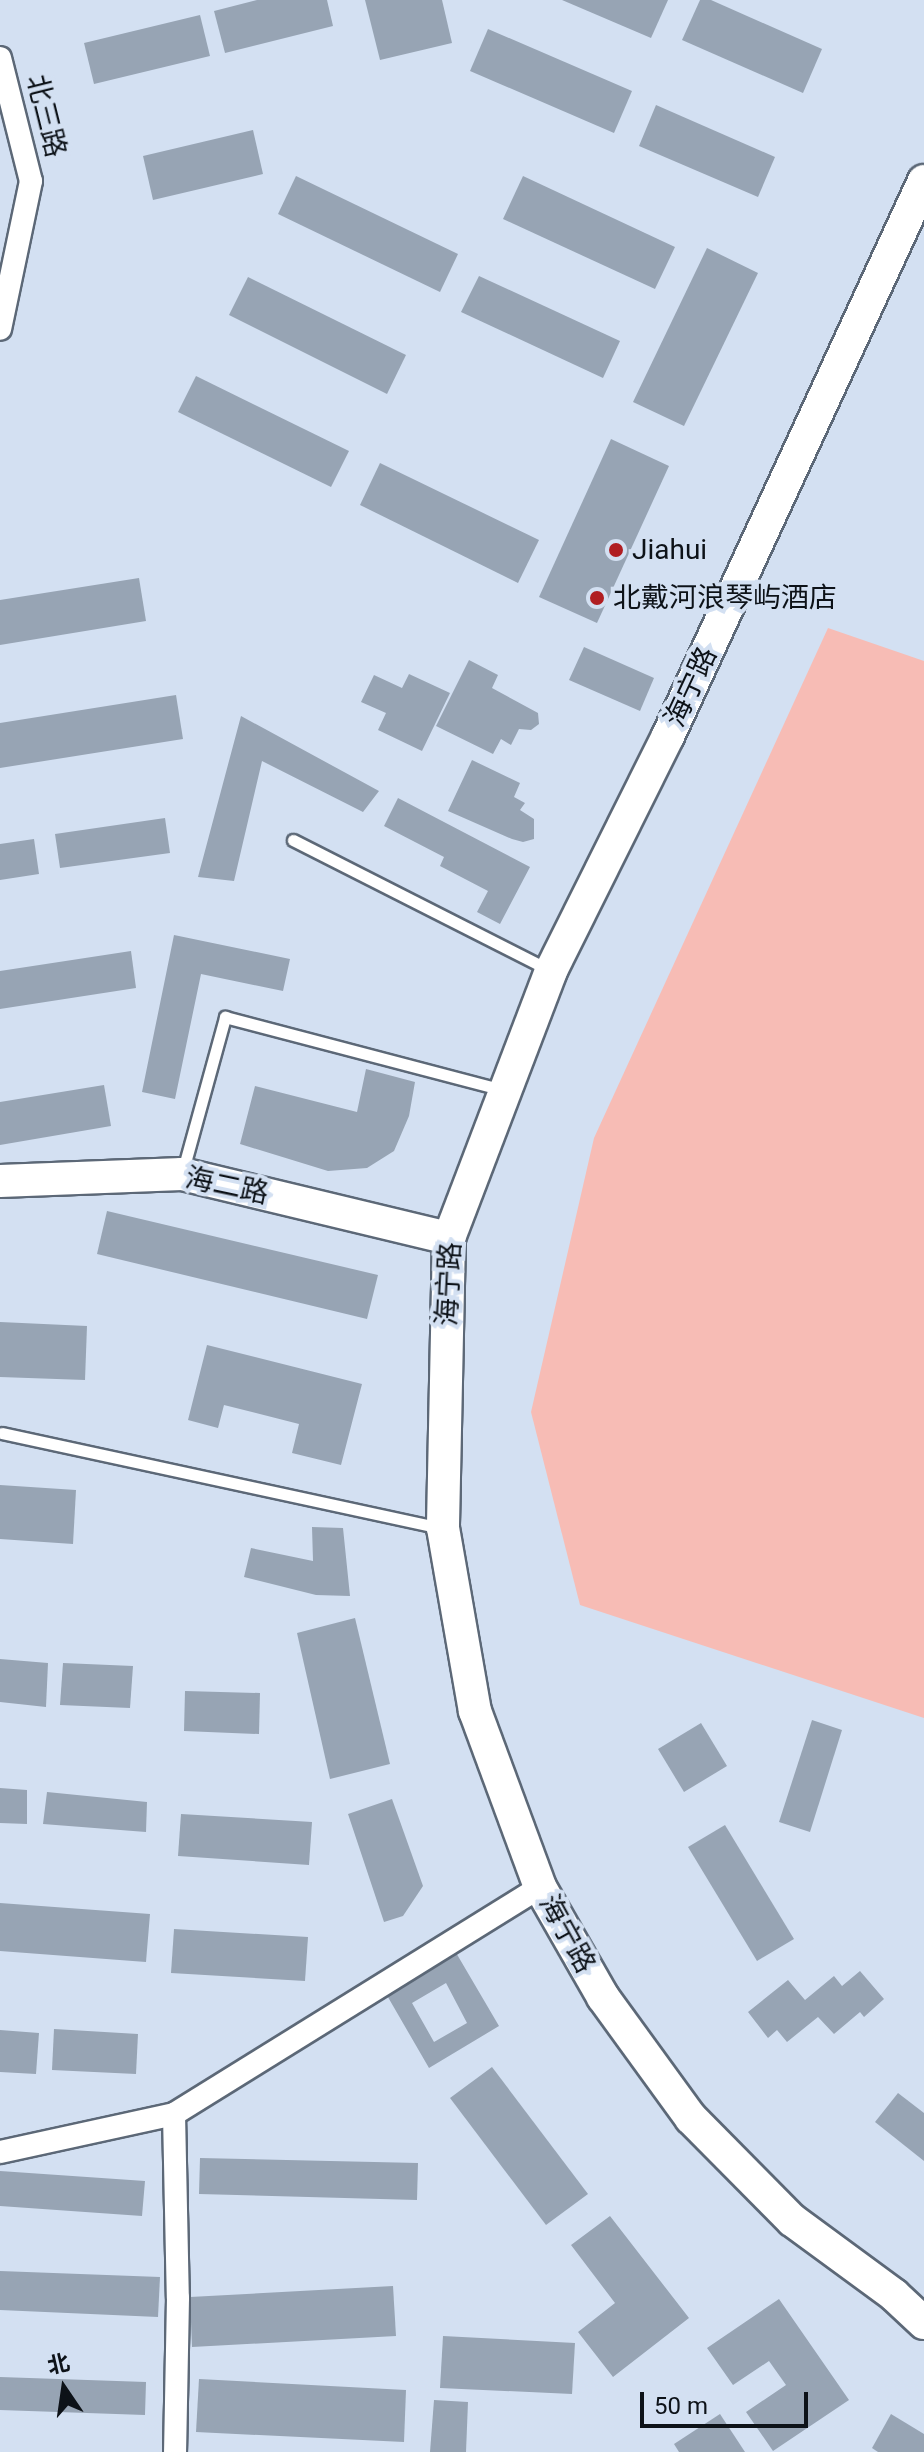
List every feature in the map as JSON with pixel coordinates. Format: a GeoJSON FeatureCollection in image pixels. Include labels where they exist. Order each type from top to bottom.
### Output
{"type":"FeatureCollection","features":[{"type":"Feature","properties":{"kind":"main road","name":"海宁路"},"geometry":{"type":"LineString","coordinates":[[924,181],[668,736],[551,971],[449,1238],[443,1528],[475,1711],[540,1887],[603,1997],[691,2118],[792,2220],[894,2295],[924,2323]]}},
{"type":"Feature","properties":{"kind":"main road","name":"海二路"},"geometry":{"type":"LineString","coordinates":[[0,1181],[182,1174],[449,1238]]}},
{"type":"Feature","properties":{"kind":"street","name":"北三路"},"geometry":{"type":"LineString","coordinates":[[0,58],[31,181],[0,329]]}},
{"type":"Feature","properties":{"kind":"street"},"geometry":{"type":"LineString","coordinates":[[0,2152],[174,2114],[540,1887]]}},
{"type":"Feature","properties":{"kind":"street"},"geometry":{"type":"LineString","coordinates":[[174,2114],[178,2298],[175,2452]]}},
{"type":"Feature","properties":{"kind":"lane"},"geometry":{"type":"LineString","coordinates":[[293,840],[551,971]]}},
{"type":"Feature","properties":{"kind":"lane"},"geometry":{"type":"LineString","coordinates":[[182,1174],[225,1017],[503,1090]]}},
{"type":"Feature","properties":{"kind":"lane"},"geometry":{"type":"LineString","coordinates":[[2,1433],[443,1528]]}},
{"type":"Feature","properties":{"kind":"shaded area"},"geometry":{"type":"Polygon","coordinates":[[[828,628],[924,661],[924,1718],[580,1605],[531,1412],[594,1138],[828,628]]]}},
{"type":"Feature","properties":{"kind":"building"},"geometry":{"type":"Polygon","coordinates":[[[257,0],[327,0],[333,26],[225,53],[214,11],[257,0]]]}},
{"type":"Feature","properties":{"kind":"building"},"geometry":{"type":"Polygon","coordinates":[[[365,0],[442,0],[452,43],[380,60],[365,0]]]}},
{"type":"Feature","properties":{"kind":"building"},"geometry":{"type":"Polygon","coordinates":[[[562,0],[668,0],[651,38],[562,0]]]}},
{"type":"Feature","properties":{"kind":"building"},"geometry":{"type":"Polygon","coordinates":[[[700,0],[711,0],[822,49],[803,93],[682,40],[700,0]]]}},
{"type":"Feature","properties":{"kind":"building"},"geometry":{"type":"Polygon","coordinates":[[[200,15],[210,56],[94,84],[84,43],[200,15]]]}},
{"type":"Feature","properties":{"kind":"building"},"geometry":{"type":"Polygon","coordinates":[[[488,29],[632,91],[614,133],[470,71],[488,29]]]}},
{"type":"Feature","properties":{"kind":"building"},"geometry":{"type":"Polygon","coordinates":[[[656,105],[775,157],[758,197],[639,146],[656,105]]]}},
{"type":"Feature","properties":{"kind":"building"},"geometry":{"type":"Polygon","coordinates":[[[253,130],[263,174],[153,200],[143,156],[253,130]]]}},
{"type":"Feature","properties":{"kind":"building"},"geometry":{"type":"Polygon","coordinates":[[[296,176],[458,254],[440,292],[278,214],[296,176]]]}},
{"type":"Feature","properties":{"kind":"building"},"geometry":{"type":"Polygon","coordinates":[[[523,176],[675,247],[655,289],[503,219],[523,176]]]}},
{"type":"Feature","properties":{"kind":"building"},"geometry":{"type":"Polygon","coordinates":[[[707,248],[758,273],[684,426],[633,402],[707,248]]]}},
{"type":"Feature","properties":{"kind":"building"},"geometry":{"type":"Polygon","coordinates":[[[479,276],[620,341],[603,378],[461,312],[479,276]]]}},
{"type":"Feature","properties":{"kind":"building"},"geometry":{"type":"Polygon","coordinates":[[[248,277],[406,355],[387,394],[229,315],[248,277]]]}},
{"type":"Feature","properties":{"kind":"building"},"geometry":{"type":"Polygon","coordinates":[[[196,376],[349,451],[331,487],[178,412],[196,376]]]}},
{"type":"Feature","properties":{"kind":"building"},"geometry":{"type":"Polygon","coordinates":[[[611,439],[669,466],[597,623],[539,597],[611,439]]]}},
{"type":"Feature","properties":{"kind":"building"},"geometry":{"type":"Polygon","coordinates":[[[380,463],[539,540],[518,583],[360,505],[380,463]]]}},
{"type":"Feature","properties":{"kind":"building"},"geometry":{"type":"Polygon","coordinates":[[[139,578],[146,621],[0,645],[0,600],[139,578]]]}},
{"type":"Feature","properties":{"kind":"building"},"geometry":{"type":"Polygon","coordinates":[[[584,647],[654,678],[640,711],[569,680],[584,647]]]}},
{"type":"Feature","properties":{"kind":"building"},"geometry":{"type":"Polygon","coordinates":[[[469,660],[498,675],[492,688],[538,713],[539,724],[531,730],[519,729],[511,745],[501,739],[493,754],[436,726],[469,660]]]}},
{"type":"Feature","properties":{"kind":"building"},"geometry":{"type":"Polygon","coordinates":[[[409,674],[450,693],[422,751],[378,730],[386,713],[361,702],[374,675],[402,688],[409,674]]]}},
{"type":"Feature","properties":{"kind":"building"},"geometry":{"type":"Polygon","coordinates":[[[176,695],[183,739],[0,768],[0,723],[176,695]]]}},
{"type":"Feature","properties":{"kind":"building"},"geometry":{"type":"Polygon","coordinates":[[[241,716],[379,791],[363,812],[262,761],[234,881],[198,877],[241,716]]]}},
{"type":"Feature","properties":{"kind":"building"},"geometry":{"type":"Polygon","coordinates":[[[472,760],[520,783],[514,797],[525,803],[520,810],[534,819],[534,839],[523,842],[512,839],[448,811],[472,760]]]}},
{"type":"Feature","properties":{"kind":"building"},"geometry":{"type":"Polygon","coordinates":[[[398,798],[530,867],[500,924],[477,912],[488,891],[440,866],[444,857],[384,826],[398,798]]]}},
{"type":"Feature","properties":{"kind":"building"},"geometry":{"type":"Polygon","coordinates":[[[165,818],[170,853],[60,868],[55,834],[165,818]]]}},
{"type":"Feature","properties":{"kind":"building"},"geometry":{"type":"Polygon","coordinates":[[[34,839],[39,874],[0,880],[0,844],[34,839]]]}},
{"type":"Feature","properties":{"kind":"building"},"geometry":{"type":"Polygon","coordinates":[[[174,935],[290,959],[283,991],[201,974],[175,1099],[142,1092],[174,935]]]}},
{"type":"Feature","properties":{"kind":"building"},"geometry":{"type":"Polygon","coordinates":[[[131,951],[136,988],[0,1009],[0,971],[131,951]]]}},
{"type":"Feature","properties":{"kind":"building"},"geometry":{"type":"Polygon","coordinates":[[[366,1069],[415,1082],[409,1116],[394,1151],[367,1168],[328,1171],[240,1144],[255,1086],[357,1112],[366,1069]]]}},
{"type":"Feature","properties":{"kind":"building"},"geometry":{"type":"Polygon","coordinates":[[[104,1085],[111,1126],[0,1145],[0,1102],[104,1085]]]}},
{"type":"Feature","properties":{"kind":"building"},"geometry":{"type":"Polygon","coordinates":[[[107,1211],[378,1275],[367,1319],[97,1254],[107,1211]]]}},
{"type":"Feature","properties":{"kind":"building"},"geometry":{"type":"Polygon","coordinates":[[[0,1322],[87,1326],[85,1380],[0,1377],[0,1322]]]}},
{"type":"Feature","properties":{"kind":"building"},"geometry":{"type":"Polygon","coordinates":[[[207,1345],[362,1384],[341,1465],[292,1453],[299,1424],[224,1405],[218,1428],[188,1420],[207,1345]]]}},
{"type":"Feature","properties":{"kind":"building"},"geometry":{"type":"Polygon","coordinates":[[[0,1485],[76,1490],[73,1544],[0,1539],[0,1485]]]}},
{"type":"Feature","properties":{"kind":"building"},"geometry":{"type":"Polygon","coordinates":[[[312,1527],[343,1528],[350,1596],[316,1595],[244,1577],[251,1548],[313,1561],[312,1527]]]}},
{"type":"Feature","properties":{"kind":"building"},"geometry":{"type":"Polygon","coordinates":[[[355,1618],[390,1764],[330,1779],[297,1633],[355,1618]]]}},
{"type":"Feature","properties":{"kind":"building"},"geometry":{"type":"Polygon","coordinates":[[[0,1659],[48,1663],[46,1707],[0,1702],[0,1659]]]}},
{"type":"Feature","properties":{"kind":"building"},"geometry":{"type":"Polygon","coordinates":[[[63,1663],[133,1666],[130,1708],[60,1705],[63,1663]]]}},
{"type":"Feature","properties":{"kind":"building"},"geometry":{"type":"Polygon","coordinates":[[[185,1691],[260,1693],[259,1734],[184,1731],[185,1691]]]}},
{"type":"Feature","properties":{"kind":"building"},"geometry":{"type":"Polygon","coordinates":[[[812,1720],[842,1730],[810,1832],[779,1822],[812,1720]]]}},
{"type":"Feature","properties":{"kind":"building"},"geometry":{"type":"Polygon","coordinates":[[[701,1723],[727,1766],[684,1792],[658,1749],[701,1723]]]}},
{"type":"Feature","properties":{"kind":"building"},"geometry":{"type":"Polygon","coordinates":[[[0,1788],[27,1790],[27,1824],[0,1823],[0,1788]]]}},
{"type":"Feature","properties":{"kind":"building"},"geometry":{"type":"Polygon","coordinates":[[[47,1792],[147,1802],[146,1832],[43,1824],[47,1792]]]}},
{"type":"Feature","properties":{"kind":"building"},"geometry":{"type":"Polygon","coordinates":[[[392,1799],[423,1886],[403,1916],[384,1922],[348,1814],[392,1799]]]}},
{"type":"Feature","properties":{"kind":"building"},"geometry":{"type":"Polygon","coordinates":[[[181,1814],[312,1822],[309,1865],[178,1856],[181,1814]]]}},
{"type":"Feature","properties":{"kind":"building"},"geometry":{"type":"Polygon","coordinates":[[[725,1825],[794,1939],[757,1961],[688,1847],[725,1825]]]}},
{"type":"Feature","properties":{"kind":"building"},"geometry":{"type":"Polygon","coordinates":[[[0,1903],[150,1914],[146,1962],[0,1951],[0,1903]]]}},
{"type":"Feature","properties":{"kind":"building"},"geometry":{"type":"Polygon","coordinates":[[[174,1929],[308,1937],[305,1981],[171,1973],[174,1929]]]}},
{"type":"Feature","properties":{"kind":"building"},"geometry":{"type":"Polygon","coordinates":[[[455,1951],[499,2026],[429,2068],[385,1992],[455,1951]],[[446,1983],[412,2003],[434,2042],[467,2023],[446,1983]]]}},
{"type":"Feature","properties":{"kind":"building"},"geometry":{"type":"Polygon","coordinates":[[[860,1971],[884,1999],[864,2017],[860,2012],[834,2034],[818,2017],[787,2042],[777,2030],[768,2038],[748,2012],[788,1980],[805,2000],[834,1976],[842,1986],[860,1971]]]}},
{"type":"Feature","properties":{"kind":"building"},"geometry":{"type":"Polygon","coordinates":[[[54,2029],[138,2034],[136,2074],[52,2070],[54,2029]]]}},
{"type":"Feature","properties":{"kind":"building"},"geometry":{"type":"Polygon","coordinates":[[[0,2030],[39,2033],[36,2074],[0,2072],[0,2030]]]}},
{"type":"Feature","properties":{"kind":"building"},"geometry":{"type":"Polygon","coordinates":[[[492,2067],[588,2194],[546,2225],[450,2098],[492,2067]]]}},
{"type":"Feature","properties":{"kind":"building"},"geometry":{"type":"Polygon","coordinates":[[[898,2093],[924,2113],[924,2161],[875,2122],[898,2093]]]}},
{"type":"Feature","properties":{"kind":"building"},"geometry":{"type":"Polygon","coordinates":[[[200,2158],[418,2163],[417,2200],[199,2194],[200,2158]]]}},
{"type":"Feature","properties":{"kind":"building"},"geometry":{"type":"Polygon","coordinates":[[[0,2171],[145,2181],[142,2216],[0,2206],[0,2171]]]}},
{"type":"Feature","properties":{"kind":"building"},"geometry":{"type":"Polygon","coordinates":[[[610,2216],[689,2318],[613,2377],[578,2332],[615,2303],[571,2245],[610,2216]]]}},
{"type":"Feature","properties":{"kind":"building"},"geometry":{"type":"Polygon","coordinates":[[[0,2271],[160,2277],[158,2317],[0,2310],[0,2271]]]}},
{"type":"Feature","properties":{"kind":"building"},"geometry":{"type":"Polygon","coordinates":[[[393,2286],[396,2336],[192,2347],[190,2297],[393,2286]]]}},
{"type":"Feature","properties":{"kind":"building"},"geometry":{"type":"Polygon","coordinates":[[[779,2299],[849,2400],[773,2451],[746,2412],[786,2385],[769,2361],[733,2385],[707,2348],[779,2299]]]}},
{"type":"Feature","properties":{"kind":"building"},"geometry":{"type":"Polygon","coordinates":[[[443,2336],[575,2343],[572,2394],[440,2388],[443,2336]]]}},
{"type":"Feature","properties":{"kind":"building"},"geometry":{"type":"Polygon","coordinates":[[[0,2377],[146,2382],[145,2415],[0,2410],[0,2377]]]}},
{"type":"Feature","properties":{"kind":"building"},"geometry":{"type":"Polygon","coordinates":[[[199,2379],[406,2390],[404,2442],[196,2432],[199,2379]]]}},
{"type":"Feature","properties":{"kind":"building"},"geometry":{"type":"Polygon","coordinates":[[[434,2400],[468,2402],[466,2452],[430,2452],[434,2400]]]}},
{"type":"Feature","properties":{"kind":"building"},"geometry":{"type":"Polygon","coordinates":[[[720,2414],[745,2452],[679,2452],[674,2444],[720,2414]]]}},
{"type":"Feature","properties":{"kind":"building"},"geometry":{"type":"Polygon","coordinates":[[[891,2414],[924,2434],[924,2452],[878,2452],[872,2448],[891,2414]]]}},
{"type":"Feature","properties":{"kind":"place","name":"Jiahui"},"geometry":{"type":"Point","coordinates":[616,550]}},
{"type":"Feature","properties":{"kind":"place","name":"北戴河浪琴屿酒店"},"geometry":{"type":"Point","coordinates":[597,598]}}]}
